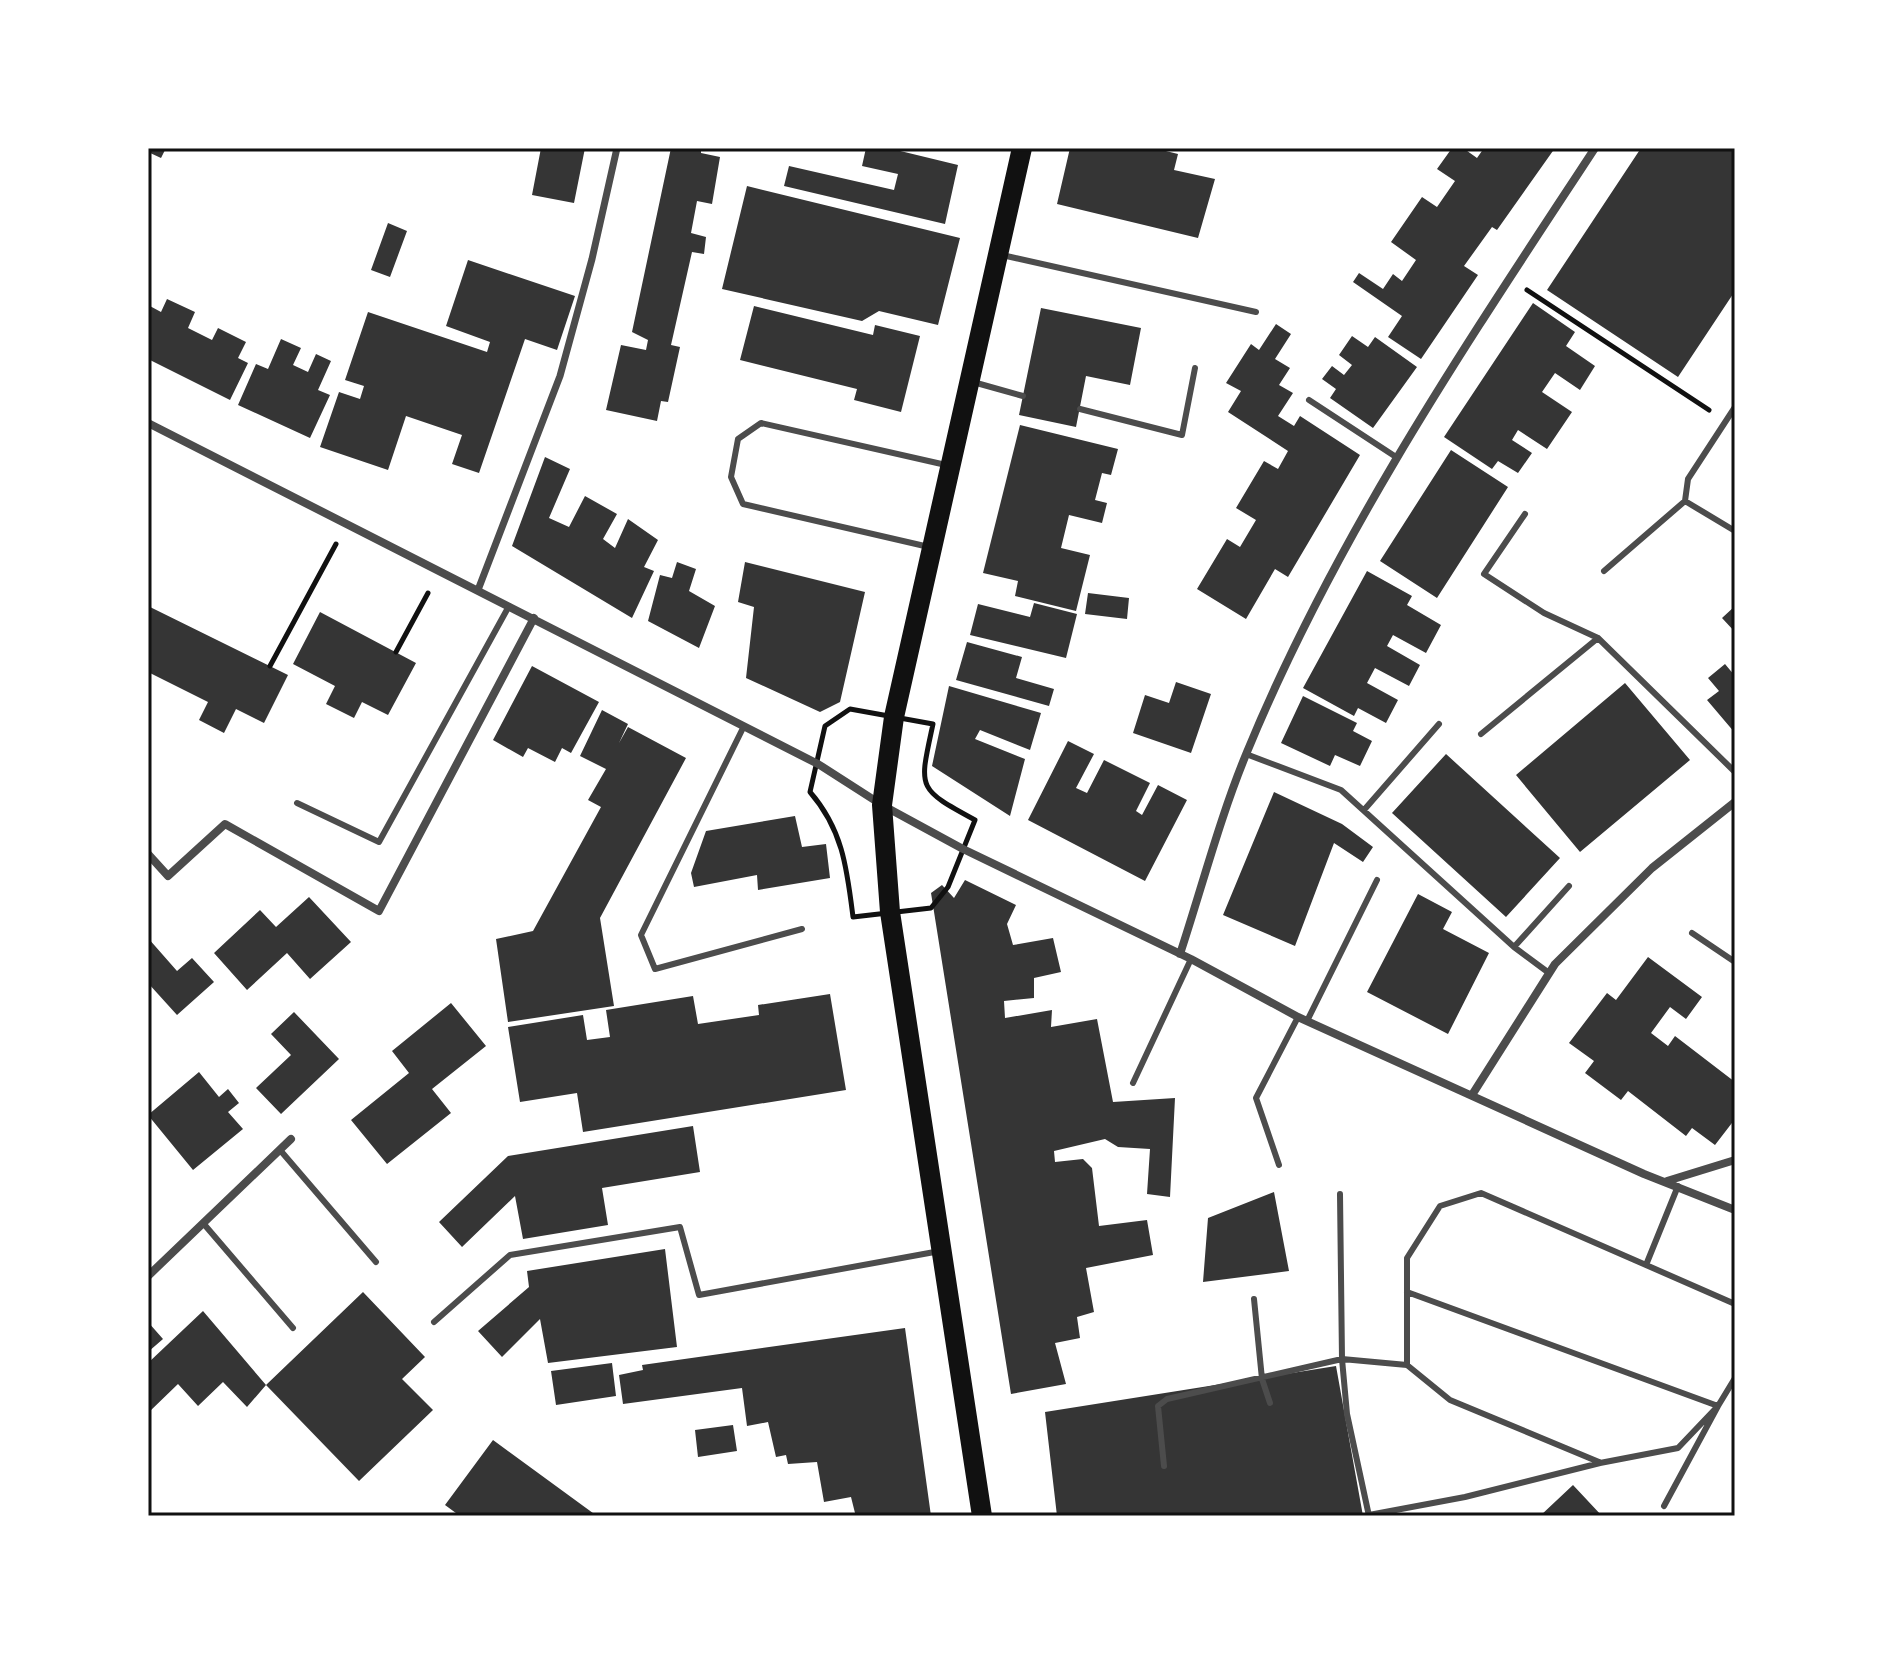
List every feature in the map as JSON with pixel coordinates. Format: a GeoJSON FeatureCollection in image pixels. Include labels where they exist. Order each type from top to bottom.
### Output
{"type":"FeatureCollection","features":[{"type":"Feature","properties":{"kind":"main road"},"geometry":{"type":"LineString","coordinates":[[982,1516],[890,912],[882,805],[894,717],[972,382],[1022,148]]}},
{"type":"Feature","properties":{"kind":"street"},"geometry":{"type":"LineString","coordinates":[[478,590],[560,376],[592,259],[617,148]]}},
{"type":"Feature","properties":{"kind":"street"},"geometry":{"type":"LineString","coordinates":[[1180,954],[1246,754],[1326,581],[1396,457],[1595,148]]}},
{"type":"Feature","properties":{"kind":"street"},"geometry":{"type":"LineString","coordinates":[[148,423],[818,764],[882,805],[963,849],[1191,959],[1302,1019],[1735,1210]]}},
{"type":"Feature","properties":{"kind":"street"},"geometry":{"type":"LineString","coordinates":[[148,854],[168,876],[225,824],[379,911],[534,618]]}},
{"type":"Feature","properties":{"kind":"street"},"geometry":{"type":"LineString","coordinates":[[1472,1095],[1549,973],[1652,868],[1735,802]]}},
{"type":"Feature","properties":{"kind":"street"},"geometry":{"type":"LineString","coordinates":[[148,1276],[291,1139]]}},
{"type":"Feature","properties":{"kind":"street"},"geometry":{"type":"LineString","coordinates":[[1667,1181],[1735,1160]]}},
{"type":"Feature","properties":{"kind":"lane"},"geometry":{"type":"LineString","coordinates":[[999,255],[1256,312]]}},
{"type":"Feature","properties":{"kind":"lane"},"geometry":{"type":"LineString","coordinates":[[1080,409],[1182,435],[1195,368]]}},
{"type":"Feature","properties":{"kind":"lane"},"geometry":{"type":"LineString","coordinates":[[972,382],[1023,396]]}},
{"type":"Feature","properties":{"kind":"lane"},"geometry":{"type":"LineString","coordinates":[[1309,400],[1396,457]]}},
{"type":"Feature","properties":{"kind":"lane"},"geometry":{"type":"LineString","coordinates":[[1604,571],[1685,501],[1688,479],[1735,407]]}},
{"type":"Feature","properties":{"kind":"lane"},"geometry":{"type":"LineString","coordinates":[[932,548],[743,504],[731,477],[738,439],[761,423],[951,466]]}},
{"type":"Feature","properties":{"kind":"lane"},"geometry":{"type":"LineString","coordinates":[[1685,501],[1735,531]]}},
{"type":"Feature","properties":{"kind":"lane"},"geometry":{"type":"LineString","coordinates":[[1525,514],[1484,574],[1544,613],[1598,638],[1735,772]]}},
{"type":"Feature","properties":{"kind":"lane"},"geometry":{"type":"LineString","coordinates":[[297,803],[379,842],[509,605]]}},
{"type":"Feature","properties":{"kind":"lane"},"geometry":{"type":"LineString","coordinates":[[1481,734],[1598,638]]}},
{"type":"Feature","properties":{"kind":"lane"},"geometry":{"type":"LineString","coordinates":[[1364,810],[1439,724]]}},
{"type":"Feature","properties":{"kind":"lane"},"geometry":{"type":"LineString","coordinates":[[743,728],[641,935],[655,969],[802,929]]}},
{"type":"Feature","properties":{"kind":"lane"},"geometry":{"type":"LineString","coordinates":[[1246,754],[1341,790],[1514,947],[1549,973]]}},
{"type":"Feature","properties":{"kind":"lane"},"geometry":{"type":"LineString","coordinates":[[1279,1165],[1256,1098],[1377,880]]}},
{"type":"Feature","properties":{"kind":"lane"},"geometry":{"type":"LineString","coordinates":[[1514,947],[1569,886]]}},
{"type":"Feature","properties":{"kind":"lane"},"geometry":{"type":"LineString","coordinates":[[1692,933],[1735,962]]}},
{"type":"Feature","properties":{"kind":"lane"},"geometry":{"type":"LineString","coordinates":[[1133,1083],[1191,959]]}},
{"type":"Feature","properties":{"kind":"lane"},"geometry":{"type":"LineString","coordinates":[[280,1150],[376,1262]]}},
{"type":"Feature","properties":{"kind":"lane"},"geometry":{"type":"LineString","coordinates":[[1646,1265],[1678,1186]]}},
{"type":"Feature","properties":{"kind":"lane"},"geometry":{"type":"LineString","coordinates":[[1407,1365],[1407,1258],[1440,1206],[1481,1193],[1735,1304]]}},
{"type":"Feature","properties":{"kind":"lane"},"geometry":{"type":"LineString","coordinates":[[1340,1194],[1342,1359],[1347,1414],[1369,1515],[1465,1497],[1600,1463],[1678,1448],[1718,1406]]}},
{"type":"Feature","properties":{"kind":"lane"},"geometry":{"type":"LineString","coordinates":[[203,1223],[293,1328]]}},
{"type":"Feature","properties":{"kind":"lane"},"geometry":{"type":"LineString","coordinates":[[434,1322],[510,1255],[680,1227],[699,1295],[942,1250]]}},
{"type":"Feature","properties":{"kind":"lane"},"geometry":{"type":"LineString","coordinates":[[1407,1292],[1718,1406]]}},
{"type":"Feature","properties":{"kind":"lane"},"geometry":{"type":"LineString","coordinates":[[1254,1299],[1262,1379],[1270,1403]]}},
{"type":"Feature","properties":{"kind":"lane"},"geometry":{"type":"LineString","coordinates":[[1164,1466],[1158,1406],[1167,1399],[1342,1359],[1407,1365],[1450,1400],[1600,1463]]}},
{"type":"Feature","properties":{"kind":"lane"},"geometry":{"type":"LineString","coordinates":[[1664,1506],[1735,1378]]}},
{"type":"Feature","properties":{"kind":"path"},"geometry":{"type":"LineString","coordinates":[[1509,279],[1726,421]]}},
{"type":"Feature","properties":{"kind":"path"},"geometry":{"type":"LineString","coordinates":[[270,666],[346,524]]}},
{"type":"Feature","properties":{"kind":"path"},"geometry":{"type":"LineString","coordinates":[[396,652],[439,571]]}},
{"type":"Feature","properties":{"kind":"building"},"geometry":{"type":"Polygon","coordinates":[[[148,148],[166,148],[161,158],[148,152],[148,148]]]}},
{"type":"Feature","properties":{"kind":"building"},"geometry":{"type":"Polygon","coordinates":[[[541,148],[585,148],[574,203],[532,195],[541,148]]]}},
{"type":"Feature","properties":{"kind":"building"},"geometry":{"type":"Polygon","coordinates":[[[671,148],[701,148],[701,153],[720,157],[712,204],[697,201],[691,233],[706,237],[704,254],[692,252],[671,345],[680,347],[668,402],[661,401],[657,421],[606,410],[621,345],[646,350],[648,340],[632,332],[671,148]]]}},
{"type":"Feature","properties":{"kind":"building"},"geometry":{"type":"Polygon","coordinates":[[[866,148],[888,148],[958,165],[945,224],[784,186],[789,166],[894,190],[898,174],[862,166],[866,148]]]}},
{"type":"Feature","properties":{"kind":"building"},"geometry":{"type":"Polygon","coordinates":[[[1070,148],[1154,148],[1178,154],[1174,170],[1215,179],[1198,238],[1057,204],[1070,148]]]}},
{"type":"Feature","properties":{"kind":"building"},"geometry":{"type":"Polygon","coordinates":[[[1452,148],[1463,148],[1477,158],[1484,148],[1555,148],[1497,230],[1492,227],[1464,266],[1478,275],[1421,359],[1388,337],[1402,316],[1353,282],[1359,273],[1383,289],[1393,274],[1402,281],[1416,260],[1391,242],[1422,197],[1437,207],[1455,181],[1437,169],[1452,148]]]}},
{"type":"Feature","properties":{"kind":"building"},"geometry":{"type":"Polygon","coordinates":[[[1641,148],[1735,148],[1735,291],[1678,377],[1547,290],[1641,148]]]}},
{"type":"Feature","properties":{"kind":"building"},"geometry":{"type":"Polygon","coordinates":[[[747,186],[960,238],[938,325],[879,311],[862,321],[722,289],[747,186]]]}},
{"type":"Feature","properties":{"kind":"building"},"geometry":{"type":"Polygon","coordinates":[[[388,223],[407,231],[390,277],[371,270],[388,223]]]}},
{"type":"Feature","properties":{"kind":"building"},"geometry":{"type":"Polygon","coordinates":[[[468,260],[575,296],[557,350],[525,339],[479,473],[452,464],[462,435],[406,416],[388,470],[320,447],[339,392],[360,399],[364,386],[345,380],[368,312],[487,352],[490,342],[446,326],[468,260]]]}},
{"type":"Feature","properties":{"kind":"building"},"geometry":{"type":"Polygon","coordinates":[[[167,299],[195,312],[188,328],[212,340],[218,328],[246,342],[238,358],[248,363],[230,400],[148,359],[148,305],[161,312],[167,299]]]}},
{"type":"Feature","properties":{"kind":"building"},"geometry":{"type":"Polygon","coordinates":[[[1533,303],[1575,332],[1566,346],[1595,366],[1580,390],[1555,373],[1542,392],[1572,412],[1547,449],[1518,430],[1512,440],[1532,453],[1518,473],[1498,461],[1492,469],[1444,437],[1533,303]]]}},
{"type":"Feature","properties":{"kind":"building"},"geometry":{"type":"Polygon","coordinates":[[[754,306],[873,335],[875,325],[920,336],[901,412],[854,400],[857,389],[740,360],[754,306]]]}},
{"type":"Feature","properties":{"kind":"building"},"geometry":{"type":"Polygon","coordinates":[[[1041,308],[1141,328],[1130,385],[1086,376],[1076,427],[1019,415],[1041,308]]]}},
{"type":"Feature","properties":{"kind":"building"},"geometry":{"type":"Polygon","coordinates":[[[1276,324],[1291,334],[1275,359],[1290,368],[1279,385],[1293,393],[1278,416],[1294,426],[1300,416],[1360,455],[1288,577],[1275,569],[1246,619],[1197,589],[1227,539],[1240,547],[1256,520],[1236,508],[1264,461],[1278,469],[1288,451],[1228,412],[1241,391],[1226,383],[1251,344],[1259,350],[1276,324]]]}},
{"type":"Feature","properties":{"kind":"building"},"geometry":{"type":"Polygon","coordinates":[[[1352,336],[1368,347],[1375,337],[1417,367],[1373,428],[1330,398],[1336,389],[1322,379],[1332,366],[1344,375],[1352,365],[1339,355],[1352,336]]]}},
{"type":"Feature","properties":{"kind":"building"},"geometry":{"type":"Polygon","coordinates":[[[281,339],[301,348],[293,365],[308,372],[316,354],[331,361],[318,390],[330,395],[310,438],[238,405],[256,364],[268,369],[281,339]]]}},
{"type":"Feature","properties":{"kind":"building"},"geometry":{"type":"Polygon","coordinates":[[[1020,425],[1118,449],[1111,475],[1102,473],[1095,500],[1107,503],[1102,523],[1069,515],[1061,548],[1090,555],[1076,611],[1015,596],[1018,581],[983,573],[1020,425]]]}},
{"type":"Feature","properties":{"kind":"building"},"geometry":{"type":"Polygon","coordinates":[[[1451,450],[1508,487],[1437,598],[1380,561],[1451,450]]]}},
{"type":"Feature","properties":{"kind":"building"},"geometry":{"type":"Polygon","coordinates":[[[545,457],[570,469],[549,518],[569,527],[585,496],[617,514],[603,539],[615,548],[628,519],[658,540],[644,567],[654,571],[632,618],[512,546],[545,457]]]}},
{"type":"Feature","properties":{"kind":"building"},"geometry":{"type":"Polygon","coordinates":[[[677,562],[696,569],[689,591],[715,606],[699,648],[648,621],[660,575],[672,578],[677,562]]]}},
{"type":"Feature","properties":{"kind":"building"},"geometry":{"type":"Polygon","coordinates":[[[745,562],[865,592],[840,702],[820,712],[746,678],[754,607],[738,602],[745,562]]]}},
{"type":"Feature","properties":{"kind":"building"},"geometry":{"type":"Polygon","coordinates":[[[1367,571],[1412,596],[1407,605],[1441,625],[1426,653],[1393,635],[1387,646],[1420,665],[1409,686],[1375,668],[1367,683],[1398,700],[1386,723],[1358,708],[1354,716],[1303,688],[1367,571]]]}},
{"type":"Feature","properties":{"kind":"building"},"geometry":{"type":"Polygon","coordinates":[[[1088,593],[1129,598],[1127,619],[1085,614],[1088,593]]]}},
{"type":"Feature","properties":{"kind":"building"},"geometry":{"type":"Polygon","coordinates":[[[1034,603],[1077,614],[1066,658],[970,635],[978,604],[1030,617],[1034,603]]]}},
{"type":"Feature","properties":{"kind":"building"},"geometry":{"type":"Polygon","coordinates":[[[148,606],[288,675],[264,723],[236,709],[224,733],[199,720],[208,702],[148,672],[148,606]]]}},
{"type":"Feature","properties":{"kind":"building"},"geometry":{"type":"Polygon","coordinates":[[[1735,606],[1735,632],[1722,618],[1735,606]]]}},
{"type":"Feature","properties":{"kind":"building"},"geometry":{"type":"Polygon","coordinates":[[[320,612],[416,663],[388,715],[362,702],[354,718],[326,704],[335,686],[293,664],[320,612]]]}},
{"type":"Feature","properties":{"kind":"building"},"geometry":{"type":"Polygon","coordinates":[[[967,642],[1022,657],[1016,678],[1054,689],[1049,706],[956,680],[967,642]]]}},
{"type":"Feature","properties":{"kind":"building"},"geometry":{"type":"Polygon","coordinates":[[[1725,664],[1735,676],[1735,733],[1707,700],[1719,691],[1708,678],[1725,664]]]}},
{"type":"Feature","properties":{"kind":"building"},"geometry":{"type":"Polygon","coordinates":[[[532,666],[599,702],[571,753],[562,748],[555,762],[528,748],[523,757],[493,740],[532,666]]]}},
{"type":"Feature","properties":{"kind":"building"},"geometry":{"type":"Polygon","coordinates":[[[1176,682],[1211,694],[1191,753],[1133,733],[1145,695],[1169,703],[1176,682]]]}},
{"type":"Feature","properties":{"kind":"building"},"geometry":{"type":"Polygon","coordinates":[[[1625,683],[1690,760],[1580,852],[1516,775],[1625,683]]]}},
{"type":"Feature","properties":{"kind":"building"},"geometry":{"type":"Polygon","coordinates":[[[949,686],[1041,713],[1030,750],[980,730],[975,739],[1025,759],[1010,816],[932,766],[949,686]]]}},
{"type":"Feature","properties":{"kind":"building"},"geometry":{"type":"Polygon","coordinates":[[[1303,696],[1357,723],[1353,731],[1372,741],[1360,766],[1335,755],[1330,766],[1281,743],[1303,696]]]}},
{"type":"Feature","properties":{"kind":"building"},"geometry":{"type":"Polygon","coordinates":[[[602,710],[628,724],[619,743],[628,727],[686,758],[600,918],[614,1006],[508,1022],[496,939],[533,931],[601,807],[588,800],[606,769],[580,756],[602,710]]]}},
{"type":"Feature","properties":{"kind":"building"},"geometry":{"type":"Polygon","coordinates":[[[1068,741],[1094,754],[1076,788],[1087,793],[1104,760],[1150,783],[1136,811],[1142,815],[1158,785],[1187,800],[1145,881],[1028,820],[1068,741]]]}},
{"type":"Feature","properties":{"kind":"building"},"geometry":{"type":"Polygon","coordinates":[[[1446,754],[1560,858],[1506,917],[1392,813],[1446,754]]]}},
{"type":"Feature","properties":{"kind":"building"},"geometry":{"type":"Polygon","coordinates":[[[1274,792],[1342,824],[1373,847],[1363,862],[1334,843],[1295,946],[1223,915],[1274,792]]]}},
{"type":"Feature","properties":{"kind":"building"},"geometry":{"type":"Polygon","coordinates":[[[795,816],[802,847],[826,844],[830,878],[758,890],[757,875],[694,887],[691,873],[706,831],[795,816]]]}},
{"type":"Feature","properties":{"kind":"building"},"geometry":{"type":"Polygon","coordinates":[[[965,880],[1016,905],[1007,924],[1013,945],[1053,938],[1061,972],[1034,978],[1034,998],[1004,1001],[1005,1018],[1052,1010],[1051,1027],[1097,1019],[1113,1102],[1175,1098],[1170,1197],[1147,1194],[1150,1149],[1118,1147],[1105,1139],[1054,1151],[1055,1162],[1083,1159],[1092,1168],[1099,1226],[1147,1220],[1153,1255],[1086,1268],[1094,1312],[1077,1317],[1080,1338],[1055,1343],[1066,1384],[1011,1394],[931,893],[942,885],[954,898],[965,880]]]}},
{"type":"Feature","properties":{"kind":"building"},"geometry":{"type":"Polygon","coordinates":[[[1418,894],[1452,912],[1443,929],[1489,953],[1448,1034],[1367,992],[1418,894]]]}},
{"type":"Feature","properties":{"kind":"building"},"geometry":{"type":"Polygon","coordinates":[[[309,897],[351,942],[310,979],[287,953],[247,990],[214,953],[260,910],[276,927],[309,897]]]}},
{"type":"Feature","properties":{"kind":"building"},"geometry":{"type":"Polygon","coordinates":[[[148,938],[177,971],[192,958],[214,982],[177,1015],[148,983],[148,938]]]}},
{"type":"Feature","properties":{"kind":"building"},"geometry":{"type":"Polygon","coordinates":[[[1648,957],[1702,997],[1686,1019],[1670,1007],[1651,1033],[1668,1046],[1675,1036],[1735,1082],[1735,1119],[1715,1145],[1692,1128],[1686,1136],[1628,1091],[1621,1100],[1585,1073],[1594,1061],[1569,1043],[1607,993],[1616,1000],[1648,957]]]}},
{"type":"Feature","properties":{"kind":"building"},"geometry":{"type":"Polygon","coordinates":[[[830,994],[846,1090],[583,1132],[577,1093],[520,1102],[508,1027],[583,1015],[587,1040],[610,1037],[606,1010],[693,996],[698,1024],[759,1015],[758,1005],[830,994]]]}},
{"type":"Feature","properties":{"kind":"building"},"geometry":{"type":"Polygon","coordinates":[[[451,1003],[486,1046],[432,1089],[451,1113],[387,1164],[351,1120],[409,1073],[392,1051],[451,1003]]]}},
{"type":"Feature","properties":{"kind":"building"},"geometry":{"type":"Polygon","coordinates":[[[294,1012],[339,1059],[281,1114],[256,1088],[291,1055],[271,1034],[294,1012]]]}},
{"type":"Feature","properties":{"kind":"building"},"geometry":{"type":"Polygon","coordinates":[[[199,1072],[219,1097],[228,1089],[239,1103],[228,1112],[243,1129],[193,1170],[148,1115],[199,1072]]]}},
{"type":"Feature","properties":{"kind":"building"},"geometry":{"type":"Polygon","coordinates":[[[693,1126],[700,1172],[602,1188],[608,1225],[523,1239],[515,1196],[462,1247],[439,1222],[508,1156],[693,1126]]]}},
{"type":"Feature","properties":{"kind":"building"},"geometry":{"type":"Polygon","coordinates":[[[1274,1192],[1289,1271],[1203,1282],[1208,1218],[1274,1192]]]}},
{"type":"Feature","properties":{"kind":"building"},"geometry":{"type":"Polygon","coordinates":[[[665,1249],[677,1347],[548,1363],[540,1319],[502,1357],[478,1331],[529,1287],[527,1271],[665,1249]]]}},
{"type":"Feature","properties":{"kind":"building"},"geometry":{"type":"Polygon","coordinates":[[[363,1292],[425,1357],[402,1379],[433,1410],[359,1481],[266,1385],[363,1292]]]}},
{"type":"Feature","properties":{"kind":"building"},"geometry":{"type":"Polygon","coordinates":[[[203,1311],[266,1385],[247,1407],[223,1382],[198,1406],[178,1384],[148,1413],[148,1363],[203,1311]]]}},
{"type":"Feature","properties":{"kind":"building"},"geometry":{"type":"Polygon","coordinates":[[[148,1322],[163,1339],[148,1352],[148,1322]]]}},
{"type":"Feature","properties":{"kind":"building"},"geometry":{"type":"Polygon","coordinates":[[[905,1328],[931,1516],[843,1516],[855,1513],[851,1497],[824,1502],[817,1462],[788,1464],[786,1455],[776,1457],[768,1422],[747,1426],[742,1388],[623,1404],[619,1375],[643,1370],[642,1365],[905,1328]]]}},
{"type":"Feature","properties":{"kind":"building"},"geometry":{"type":"Polygon","coordinates":[[[612,1363],[616,1396],[556,1405],[551,1371],[612,1363]]]}},
{"type":"Feature","properties":{"kind":"building"},"geometry":{"type":"Polygon","coordinates":[[[1336,1366],[1363,1516],[1057,1516],[1045,1412],[1336,1366]]]}},
{"type":"Feature","properties":{"kind":"building"},"geometry":{"type":"Polygon","coordinates":[[[733,1425],[737,1451],[698,1457],[695,1430],[733,1425]]]}},
{"type":"Feature","properties":{"kind":"building"},"geometry":{"type":"Polygon","coordinates":[[[493,1440],[597,1516],[460,1516],[445,1505],[493,1440]]]}},
{"type":"Feature","properties":{"kind":"building"},"geometry":{"type":"Polygon","coordinates":[[[1573,1485],[1602,1516],[1540,1516],[1573,1485]]]}}]}
